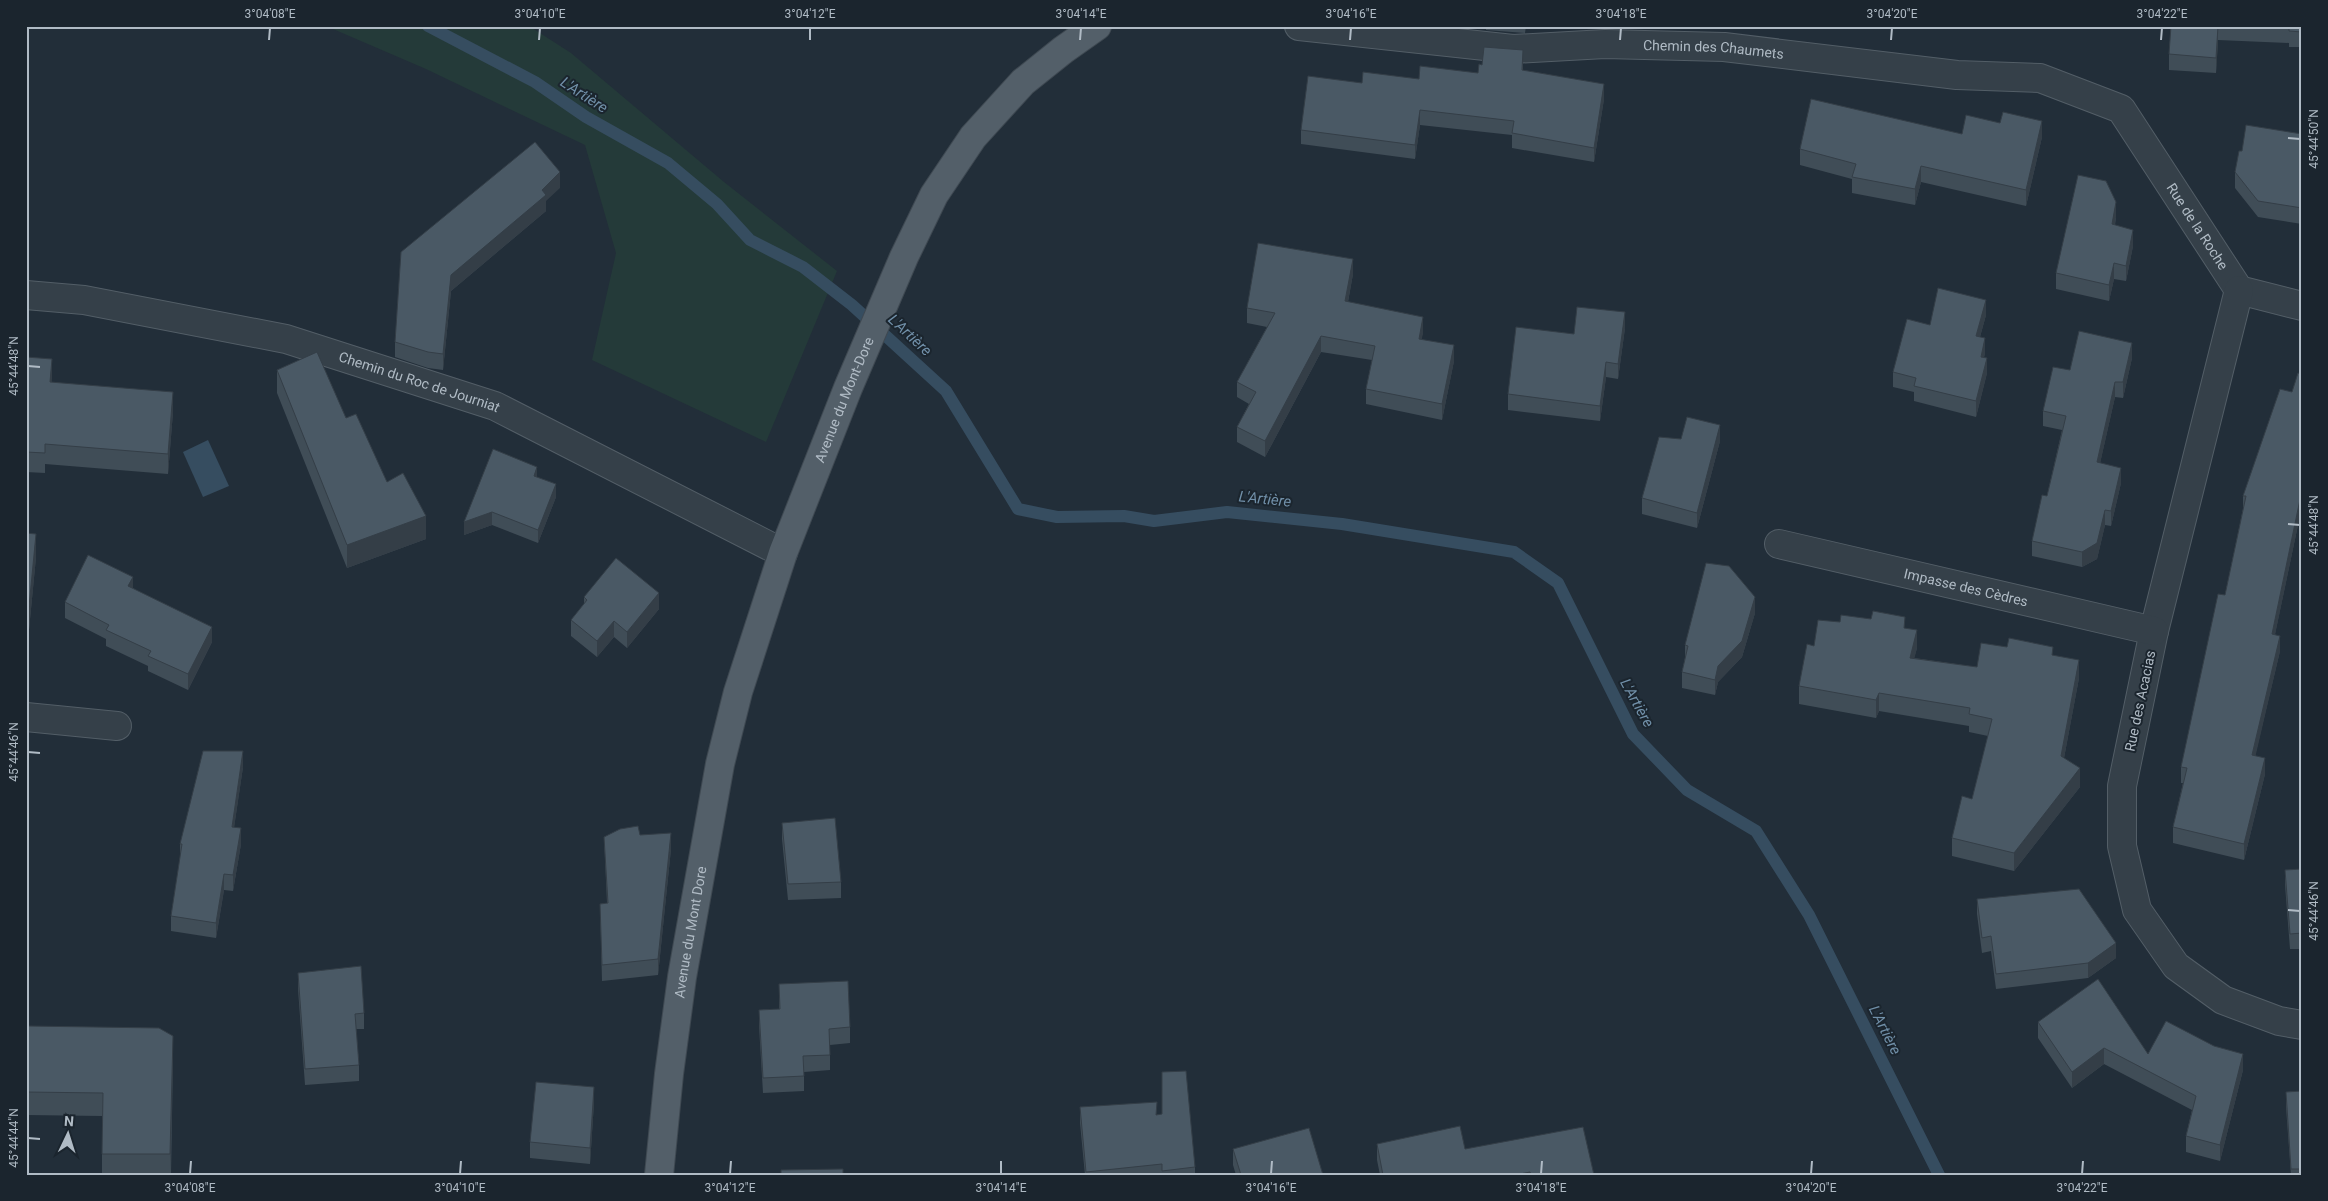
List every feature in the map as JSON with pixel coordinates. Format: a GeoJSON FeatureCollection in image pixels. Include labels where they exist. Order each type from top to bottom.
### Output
{"type":"FeatureCollection","features":[{"type":"Feature","properties":{"kind":"main road","name":"Avenue du Mont-Dore"},"geometry":{"type":"LineString","coordinates":[[738,692],[783,553],[848,388],[904,257],[934,195],[973,137],[1023,82],[1097,26]]}},
{"type":"Feature","properties":{"kind":"main road","name":"Avenue du Mont Dore"},"geometry":{"type":"LineString","coordinates":[[659,1175],[669,1074],[683,968],[711,809],[738,692]]}},
{"type":"Feature","properties":{"kind":"street","name":"Chemin des Chaumets"},"geometry":{"type":"LineString","coordinates":[[1300,26],[1513,49],[1605,44],[1724,47],[1957,76],[2040,78],[2121,109]]}},
{"type":"Feature","properties":{"kind":"street","name":"Rue de la Roche"},"geometry":{"type":"LineString","coordinates":[[2121,109],[2239,290]]}},
{"type":"Feature","properties":{"kind":"street"},"geometry":{"type":"LineString","coordinates":[[2239,290],[2302,306]]}},
{"type":"Feature","properties":{"kind":"street","name":"Rue des Acacias"},"geometry":{"type":"LineString","coordinates":[[2239,290],[2154,631],[2122,786],[2122,846],[2137,910],[2176,966],[2222,1000],[2279,1021],[2302,1025]]}},
{"type":"Feature","properties":{"kind":"street","name":"Chemin du Roc de Journiat"},"geometry":{"type":"LineString","coordinates":[[26,295],[84,300],[286,339],[495,406],[783,553]]}},
{"type":"Feature","properties":{"kind":"street","name":"Impasse des Cèdres"},"geometry":{"type":"LineString","coordinates":[[1780,544],[2154,631]]}},
{"type":"Feature","properties":{"kind":"street"},"geometry":{"type":"LineString","coordinates":[[26,717],[117,726]]}},
{"type":"Feature","properties":{"kind":"green space"},"geometry":{"type":"Polygon","coordinates":[[[326,26],[529,26],[571,53],[724,182],[837,271],[766,442],[592,360],[616,253],[585,145],[426,69],[326,26]]]}},
{"type":"Feature","properties":{"kind":"water"},"geometry":{"type":"Polygon","coordinates":[[[208,440],[229,486],[203,497],[183,452],[208,440]]]}},
{"type":"Feature","properties":{"kind":"building"},"geometry":{"type":"Polygon","coordinates":[[[2171,26],[2218,26],[2216,58],[2169,54],[2171,26]]]}},
{"type":"Feature","properties":{"kind":"building"},"geometry":{"type":"Polygon","coordinates":[[[2269,26],[2302,26],[2302,32],[2289,31],[2289,27],[2269,26]]]}},
{"type":"Feature","properties":{"kind":"building"},"geometry":{"type":"Polygon","coordinates":[[[1484,47],[1523,50],[1522,70],[1604,84],[1594,148],[1512,133],[1514,121],[1420,110],[1415,145],[1301,130],[1308,76],[1362,83],[1363,72],[1419,79],[1420,66],[1478,73],[1479,64],[1482,65],[1484,47]]]}},
{"type":"Feature","properties":{"kind":"building"},"geometry":{"type":"Polygon","coordinates":[[[1811,99],[1962,134],[1966,115],[2000,123],[2003,112],[2042,121],[2026,190],[1921,166],[1915,189],[1852,177],[1856,164],[1800,149],[1811,99]]]}},
{"type":"Feature","properties":{"kind":"building"},"geometry":{"type":"Polygon","coordinates":[[[2246,125],[2302,134],[2302,208],[2258,201],[2235,172],[2239,151],[2242,151],[2246,125]]]}},
{"type":"Feature","properties":{"kind":"building"},"geometry":{"type":"Polygon","coordinates":[[[535,142],[560,172],[542,190],[546,195],[451,275],[443,354],[428,352],[395,342],[401,252],[535,142]]]}},
{"type":"Feature","properties":{"kind":"building"},"geometry":{"type":"Polygon","coordinates":[[[2078,175],[2106,181],[2116,202],[2112,224],[2133,230],[2126,266],[2114,263],[2109,285],[2056,273],[2078,175]]]}},
{"type":"Feature","properties":{"kind":"building"},"geometry":{"type":"Polygon","coordinates":[[[1258,243],[1353,259],[1345,301],[1423,317],[1419,339],[1454,345],[1442,404],[1366,389],[1375,346],[1321,336],[1265,441],[1237,427],[1256,392],[1237,382],[1275,313],[1247,308],[1258,243]]]}},
{"type":"Feature","properties":{"kind":"building"},"geometry":{"type":"Polygon","coordinates":[[[1938,288],[1986,300],[1976,336],[1985,338],[1981,357],[1987,358],[1976,401],[1914,386],[1916,378],[1893,372],[1907,319],[1930,325],[1938,288]]]}},
{"type":"Feature","properties":{"kind":"building"},"geometry":{"type":"Polygon","coordinates":[[[1577,307],[1625,312],[1618,364],[1606,362],[1600,406],[1508,394],[1516,327],[1574,334],[1577,307]]]}},
{"type":"Feature","properties":{"kind":"building"},"geometry":{"type":"Polygon","coordinates":[[[2079,331],[2132,343],[2123,382],[2115,382],[2097,462],[2121,468],[2111,511],[2105,510],[2097,543],[2082,552],[2032,541],[2042,495],[2047,496],[2066,416],[2043,411],[2053,367],[2070,370],[2079,331]]]}},
{"type":"Feature","properties":{"kind":"building"},"geometry":{"type":"Polygon","coordinates":[[[317,352],[346,418],[356,414],[387,482],[403,473],[426,516],[347,545],[277,370],[317,352]]]}},
{"type":"Feature","properties":{"kind":"building"},"geometry":{"type":"Polygon","coordinates":[[[26,357],[52,359],[50,382],[173,392],[168,454],[45,444],[45,453],[26,452],[26,357]]]}},
{"type":"Feature","properties":{"kind":"building"},"geometry":{"type":"Polygon","coordinates":[[[2298,373],[2302,374],[2302,490],[2272,634],[2280,636],[2252,755],[2265,758],[2244,844],[2173,827],[2187,768],[2181,767],[2218,594],[2225,595],[2246,496],[2243,496],[2280,389],[2292,392],[2298,373]]]}},
{"type":"Feature","properties":{"kind":"building"},"geometry":{"type":"Polygon","coordinates":[[[1687,417],[1720,425],[1697,513],[1642,498],[1659,437],[1681,439],[1687,417]]]}},
{"type":"Feature","properties":{"kind":"building"},"geometry":{"type":"Polygon","coordinates":[[[493,449],[537,467],[534,476],[556,484],[538,530],[492,512],[464,522],[493,449]]]}},
{"type":"Feature","properties":{"kind":"building"},"geometry":{"type":"Polygon","coordinates":[[[26,533],[36,534],[28,617],[26,617],[26,533]]]}},
{"type":"Feature","properties":{"kind":"building"},"geometry":{"type":"Polygon","coordinates":[[[88,555],[133,577],[128,586],[212,627],[188,674],[148,656],[151,651],[106,630],[109,625],[65,602],[88,555]]]}},
{"type":"Feature","properties":{"kind":"building"},"geometry":{"type":"Polygon","coordinates":[[[616,558],[659,593],[627,632],[614,621],[597,641],[571,620],[587,600],[584,597],[616,558]]]}},
{"type":"Feature","properties":{"kind":"building"},"geometry":{"type":"Polygon","coordinates":[[[1706,563],[1729,566],[1755,597],[1742,641],[1718,666],[1715,680],[1682,672],[1688,646],[1685,645],[1706,563]]]}},
{"type":"Feature","properties":{"kind":"building"},"geometry":{"type":"Polygon","coordinates":[[[1873,611],[1905,617],[1904,628],[1917,630],[1910,658],[1977,667],[1981,643],[2007,647],[2009,638],[2053,647],[2052,655],[2079,660],[2061,756],[2080,768],[2014,853],[1952,838],[1962,796],[1972,799],[1992,719],[1969,714],[1970,708],[1879,693],[1876,700],[1799,686],[1807,644],[1814,646],[1818,620],[1840,622],[1841,615],[1871,619],[1873,611]]]}},
{"type":"Feature","properties":{"kind":"building"},"geometry":{"type":"Polygon","coordinates":[[[203,751],[243,751],[232,827],[241,828],[233,875],[224,874],[216,923],[171,916],[182,844],[180,844],[203,751]]]}},
{"type":"Feature","properties":{"kind":"building"},"geometry":{"type":"Polygon","coordinates":[[[835,818],[841,882],[788,884],[782,823],[835,818]]]}},
{"type":"Feature","properties":{"kind":"building"},"geometry":{"type":"Polygon","coordinates":[[[638,826],[640,835],[671,833],[658,959],[602,965],[600,904],[608,903],[604,837],[620,829],[638,826]]]}},
{"type":"Feature","properties":{"kind":"building"},"geometry":{"type":"Polygon","coordinates":[[[2302,869],[2302,933],[2290,934],[2285,870],[2302,869]]]}},
{"type":"Feature","properties":{"kind":"building"},"geometry":{"type":"Polygon","coordinates":[[[2079,889],[2116,943],[2088,963],[1996,974],[1991,936],[1982,938],[1977,899],[2079,889]]]}},
{"type":"Feature","properties":{"kind":"building"},"geometry":{"type":"Polygon","coordinates":[[[361,966],[364,1013],[355,1014],[359,1065],[305,1069],[298,973],[361,966]]]}},
{"type":"Feature","properties":{"kind":"building"},"geometry":{"type":"Polygon","coordinates":[[[2098,979],[2148,1054],[2166,1021],[2214,1046],[2243,1054],[2220,1145],[2186,1136],[2196,1096],[2104,1048],[2072,1072],[2038,1022],[2098,979]]]}},
{"type":"Feature","properties":{"kind":"building"},"geometry":{"type":"Polygon","coordinates":[[[848,981],[850,1027],[829,1029],[830,1055],[803,1056],[804,1076],[763,1078],[759,1010],[780,1009],[779,984],[848,981]]]}},
{"type":"Feature","properties":{"kind":"building"},"geometry":{"type":"Polygon","coordinates":[[[26,1019],[28,1026],[159,1028],[173,1036],[170,1154],[102,1154],[103,1093],[26,1092],[26,1019]]]}},
{"type":"Feature","properties":{"kind":"building"},"geometry":{"type":"Polygon","coordinates":[[[1186,1071],[1195,1167],[1162,1171],[1162,1164],[1086,1172],[1080,1107],[1157,1102],[1156,1115],[1162,1114],[1162,1072],[1186,1071]]]}},
{"type":"Feature","properties":{"kind":"building"},"geometry":{"type":"Polygon","coordinates":[[[536,1082],[594,1087],[590,1148],[530,1142],[536,1082]]]}},
{"type":"Feature","properties":{"kind":"building"},"geometry":{"type":"Polygon","coordinates":[[[2302,1091],[2302,1169],[2291,1169],[2286,1092],[2302,1091]]]}},
{"type":"Feature","properties":{"kind":"building"},"geometry":{"type":"Polygon","coordinates":[[[1460,1126],[1465,1149],[1583,1127],[1594,1175],[1531,1175],[1530,1172],[1515,1175],[1383,1175],[1377,1144],[1460,1126]]]}},
{"type":"Feature","properties":{"kind":"building"},"geometry":{"type":"Polygon","coordinates":[[[1309,1128],[1323,1175],[1241,1175],[1233,1149],[1309,1128]]]}},
{"type":"Feature","properties":{"kind":"building"},"geometry":{"type":"Polygon","coordinates":[[[843,1169],[843,1175],[781,1175],[781,1170],[843,1169]]]}},
{"type":"Feature","properties":{"kind":"waterway","name":"L'Artière"},"geometry":{"type":"LineString","coordinates":[[428,26],[535,82],[586,117],[668,163],[717,204],[750,240],[803,267],[852,305],[946,391],[1018,509],[1057,517],[1124,516],[1154,521],[1227,512],[1342,524],[1514,552],[1558,583],[1633,734],[1687,790],[1756,831],[1809,915],[1939,1175]]}}]}
